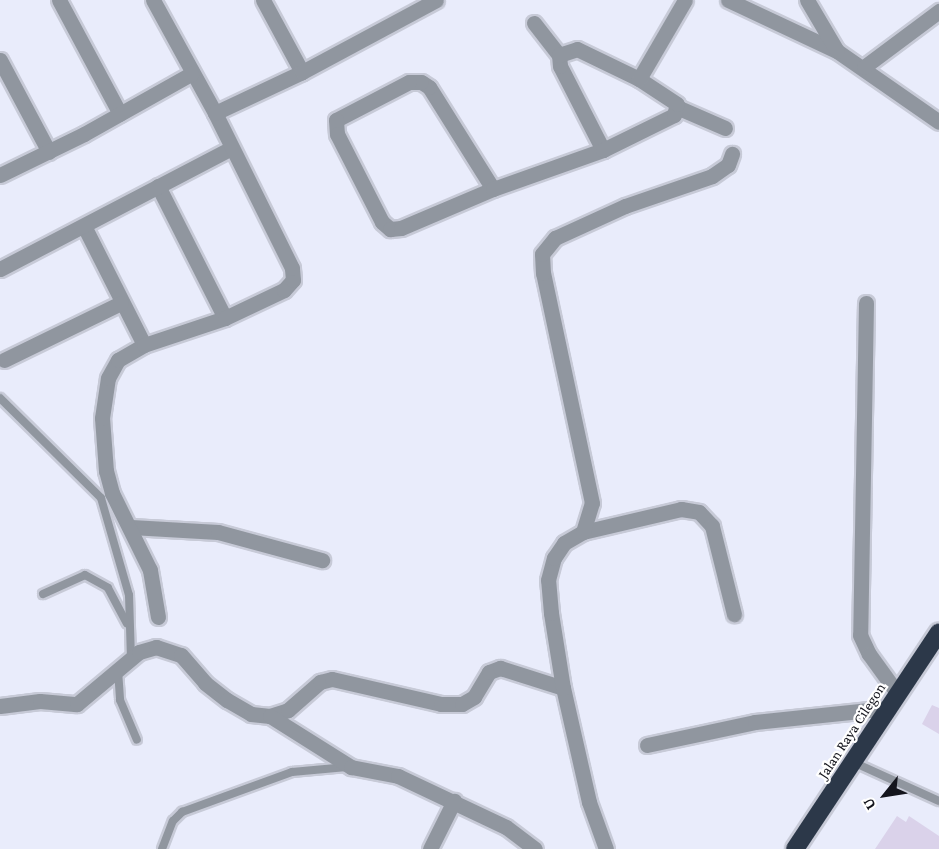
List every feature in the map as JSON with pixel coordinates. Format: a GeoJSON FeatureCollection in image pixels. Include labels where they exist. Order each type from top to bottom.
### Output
{"type":"FeatureCollection","features":[{"type":"Feature","properties":{"kind":"highway","name":"Jalan Raya Cilegon"},"geometry":{"type":"LineString","coordinates":[[795,849],[939,632]]}},
{"type":"Feature","properties":{"kind":"street"},"geometry":{"type":"LineString","coordinates":[[59,0],[120,114]]}},
{"type":"Feature","properties":{"kind":"street"},"geometry":{"type":"LineString","coordinates":[[153,0],[191,74],[215,113],[292,268],[293,280],[284,290],[225,318],[144,345],[118,360],[103,397],[106,471],[112,493],[131,527],[156,591],[158,617]]}},
{"type":"Feature","properties":{"kind":"street"},"geometry":{"type":"LineString","coordinates":[[262,0],[302,72]]}},
{"type":"Feature","properties":{"kind":"street"},"geometry":{"type":"LineString","coordinates":[[215,113],[302,72],[436,0]]}},
{"type":"Feature","properties":{"kind":"street"},"geometry":{"type":"LineString","coordinates":[[639,79],[685,0]]}},
{"type":"Feature","properties":{"kind":"street"},"geometry":{"type":"LineString","coordinates":[[728,0],[864,66],[939,122]]}},
{"type":"Feature","properties":{"kind":"street"},"geometry":{"type":"LineString","coordinates":[[807,0],[837,51]]}},
{"type":"Feature","properties":{"kind":"street"},"geometry":{"type":"LineString","coordinates":[[864,66],[939,11]]}},
{"type":"Feature","properties":{"kind":"street"},"geometry":{"type":"LineString","coordinates":[[534,23],[559,55],[560,66],[603,150]]}},
{"type":"Feature","properties":{"kind":"street"},"geometry":{"type":"LineString","coordinates":[[559,55],[577,49],[639,79],[679,108],[725,128]]}},
{"type":"Feature","properties":{"kind":"street"},"geometry":{"type":"LineString","coordinates":[[0,60],[49,152]]}},
{"type":"Feature","properties":{"kind":"street"},"geometry":{"type":"LineString","coordinates":[[0,175],[49,152],[191,74]]}},
{"type":"Feature","properties":{"kind":"street"},"geometry":{"type":"LineString","coordinates":[[493,189],[429,87],[422,82],[409,82],[336,120],[337,134],[382,222],[390,229],[401,228],[493,189],[603,150],[670,118],[679,108]]}},
{"type":"Feature","properties":{"kind":"street"},"geometry":{"type":"LineString","coordinates":[[0,268],[231,148]]}},
{"type":"Feature","properties":{"kind":"street"},"geometry":{"type":"LineString","coordinates":[[583,532],[592,503],[543,273],[542,254],[555,238],[625,206],[712,176],[729,165],[732,154]]}},
{"type":"Feature","properties":{"kind":"street"},"geometry":{"type":"LineString","coordinates":[[158,186],[225,318]]}},
{"type":"Feature","properties":{"kind":"street"},"geometry":{"type":"LineString","coordinates":[[84,226],[144,345]]}},
{"type":"Feature","properties":{"kind":"street"},"geometry":{"type":"LineString","coordinates":[[4,360],[121,303]]}},
{"type":"Feature","properties":{"kind":"street"},"geometry":{"type":"LineString","coordinates":[[647,744],[755,722],[893,701],[860,635],[866,303]]}},
{"type":"Feature","properties":{"kind":"street"},"geometry":{"type":"LineString","coordinates":[[606,849],[589,802],[563,687],[548,580],[554,558],[564,543],[583,532],[681,509],[699,512],[712,526],[734,614]]}},
{"type":"Feature","properties":{"kind":"street"},"geometry":{"type":"LineString","coordinates":[[131,527],[218,532],[322,560]]}},
{"type":"Feature","properties":{"kind":"street"},"geometry":{"type":"LineString","coordinates":[[0,706],[40,701],[77,704],[125,663],[149,647],[168,648],[181,655],[205,683],[227,700],[251,714],[270,716],[288,710],[321,682],[333,679],[441,704],[462,704],[474,697],[489,672],[500,668],[563,687]]}},
{"type":"Feature","properties":{"kind":"street"},"geometry":{"type":"LineString","coordinates":[[270,716],[351,767],[398,776],[506,827],[535,849]]}},
{"type":"Feature","properties":{"kind":"street"},"geometry":{"type":"LineString","coordinates":[[430,849],[454,801]]}},
{"type":"Feature","properties":{"kind":"lane"},"geometry":{"type":"LineString","coordinates":[[0,398],[101,498],[129,595],[125,663],[120,700],[137,740]]}},
{"type":"Feature","properties":{"kind":"lane"},"geometry":{"type":"LineString","coordinates":[[43,594],[85,575],[108,588],[127,619],[125,663]]}},
{"type":"Feature","properties":{"kind":"lane"},"geometry":{"type":"LineString","coordinates":[[853,762],[939,801]]}},
{"type":"Feature","properties":{"kind":"lane"},"geometry":{"type":"LineString","coordinates":[[162,849],[173,820],[182,812],[292,772],[351,767]]}},
{"type":"Feature","properties":{"kind":"building"},"geometry":{"type":"Polygon","coordinates":[[[932,705],[939,708],[939,734],[922,724],[932,705]]]}},
{"type":"Feature","properties":{"kind":"building"},"geometry":{"type":"Polygon","coordinates":[[[897,816],[906,822],[909,816],[939,836],[939,849],[875,849],[897,816]]]}}]}
